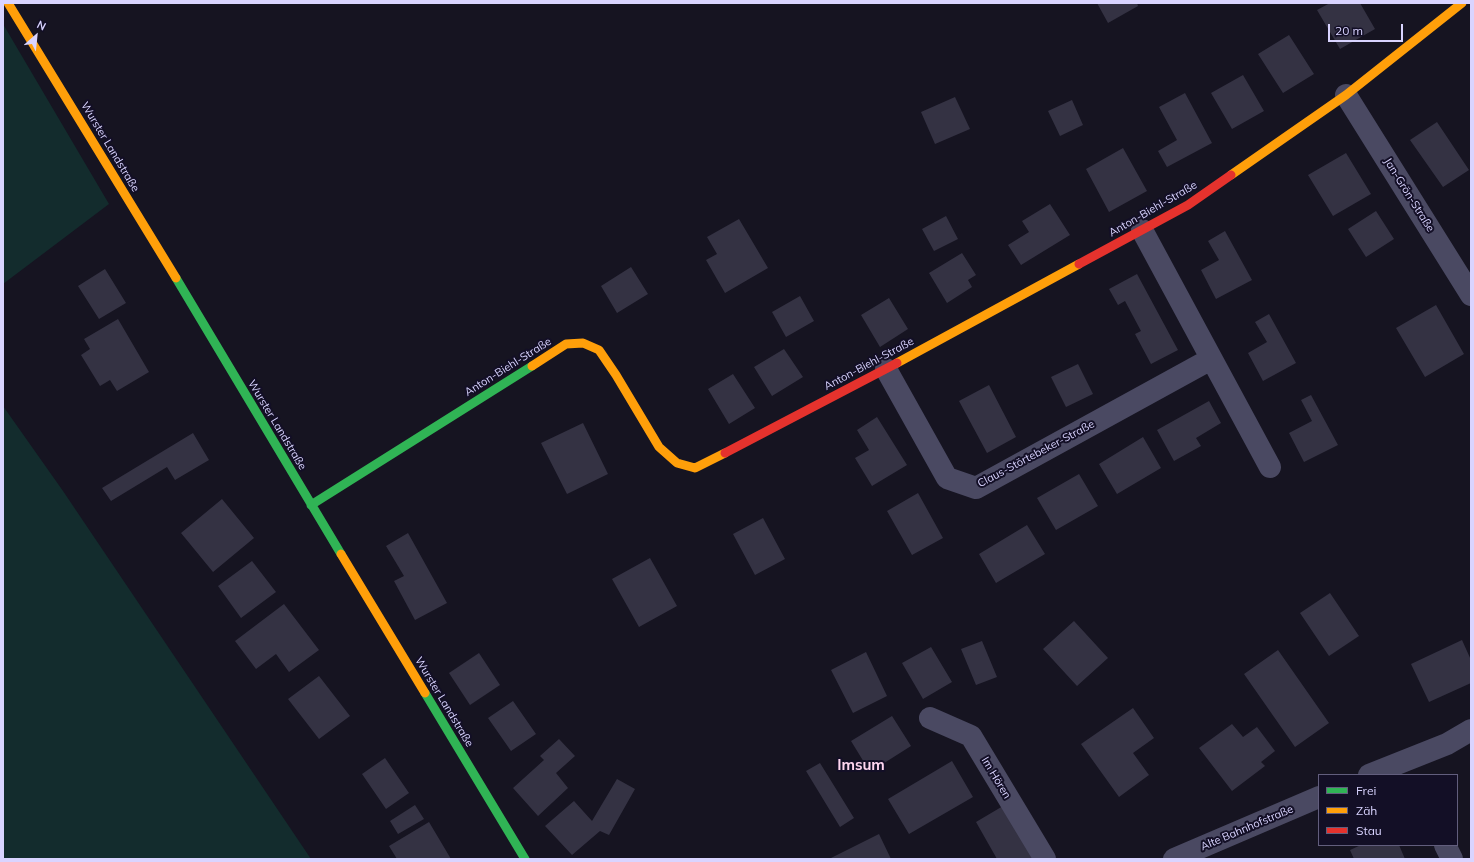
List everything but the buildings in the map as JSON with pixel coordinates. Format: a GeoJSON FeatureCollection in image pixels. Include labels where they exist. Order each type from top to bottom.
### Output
{"type":"FeatureCollection","features":[{"type":"Feature","properties":{"kind":"street","name":"Wurster Landstraße"},"geometry":{"type":"LineString","coordinates":[[8,3],[198,314],[311,505],[525,859]]}},
{"type":"Feature","properties":{"kind":"street","name":"Anton-Biehl-Straße"},"geometry":{"type":"LineString","coordinates":[[311,505],[566,344],[583,343],[599,350],[616,375],[659,447],[677,463],[695,468],[886,369],[1188,205],[1346,95],[1462,3]]}},
{"type":"Feature","properties":{"kind":"street","name":"Jan-Grön-Straße"},"geometry":{"type":"LineString","coordinates":[[1346,95],[1471,295]]}},
{"type":"Feature","properties":{"kind":"street"},"geometry":{"type":"LineString","coordinates":[[1142,230],[1270,467]]}},
{"type":"Feature","properties":{"kind":"street","name":"Claus-Störtebeker-Straße"},"geometry":{"type":"LineString","coordinates":[[886,369],[947,478],[976,488],[1211,359]]}},
{"type":"Feature","properties":{"kind":"street","name":"Im Hören"},"geometry":{"type":"LineString","coordinates":[[930,718],[971,736],[1045,859]]}},
{"type":"Feature","properties":{"kind":"street"},"geometry":{"type":"LineString","coordinates":[[1374,774],[1406,768],[1471,730]]}},
{"type":"Feature","properties":{"kind":"street","name":"Alte Bahnhofstraße"},"geometry":{"type":"LineString","coordinates":[[1174,859],[1318,796]]}},
{"type":"Feature","properties":{"kind":"street"},"geometry":{"type":"LineString","coordinates":[[1446,846],[1452,859]]}},
{"type":"Feature","properties":{"kind":"green space"},"geometry":{"type":"Polygon","coordinates":[[[3,24],[109,204],[3,284],[3,24]]]}},
{"type":"Feature","properties":{"kind":"green space"},"geometry":{"type":"Polygon","coordinates":[[[3,406],[63,491],[311,859],[3,859],[3,406]]]}},
{"type":"Feature","properties":{"kind":"traffic: fast"},"geometry":{"type":"LineString","coordinates":[[176,278],[341,554]]}},
{"type":"Feature","properties":{"kind":"traffic: fast"},"geometry":{"type":"LineString","coordinates":[[311,505],[532,366]]}},
{"type":"Feature","properties":{"kind":"traffic: fast"},"geometry":{"type":"LineString","coordinates":[[425,693],[525,859]]}},
{"type":"Feature","properties":{"kind":"traffic: slow"},"geometry":{"type":"LineString","coordinates":[[8,3],[176,278]]}},
{"type":"Feature","properties":{"kind":"traffic: slow"},"geometry":{"type":"LineString","coordinates":[[1231,175],[1346,95],[1462,3]]}},
{"type":"Feature","properties":{"kind":"traffic: slow"},"geometry":{"type":"LineString","coordinates":[[897,363],[1079,264]]}},
{"type":"Feature","properties":{"kind":"traffic: slow"},"geometry":{"type":"LineString","coordinates":[[532,366],[566,344],[583,343],[599,350],[616,375],[659,447],[677,463],[695,468],[725,453]]}},
{"type":"Feature","properties":{"kind":"traffic: slow"},"geometry":{"type":"LineString","coordinates":[[341,554],[425,693]]}},
{"type":"Feature","properties":{"kind":"traffic: jam"},"geometry":{"type":"LineString","coordinates":[[1079,264],[1188,205],[1231,175]]}},
{"type":"Feature","properties":{"kind":"traffic: jam"},"geometry":{"type":"LineString","coordinates":[[725,453],[897,363]]}},
{"type":"Feature","properties":{"kind":"district","name":"Imsum"},"geometry":{"type":"Point","coordinates":[861,765]}}]}
